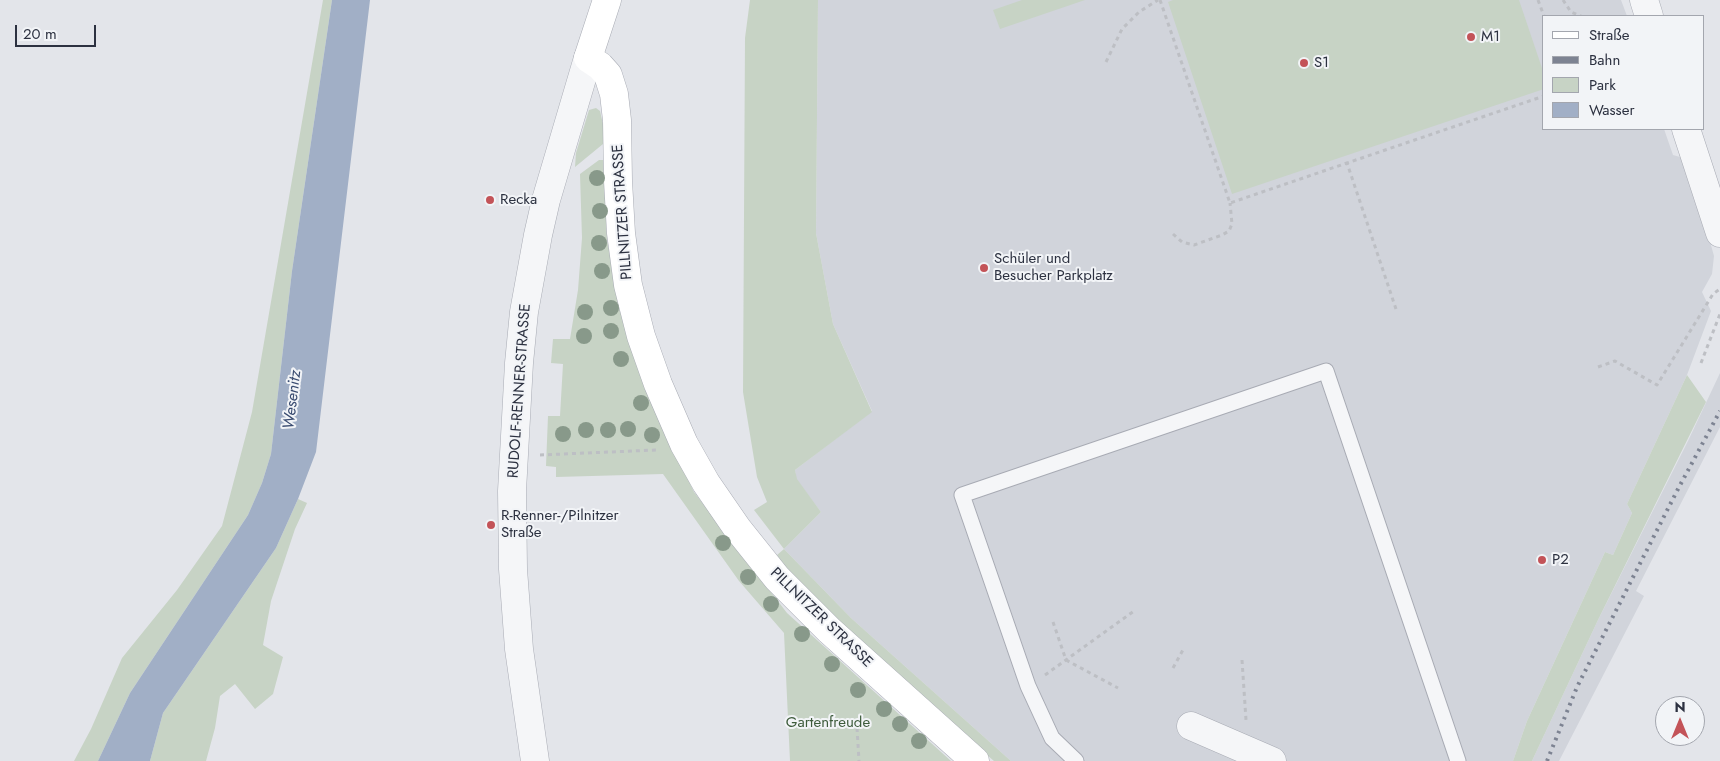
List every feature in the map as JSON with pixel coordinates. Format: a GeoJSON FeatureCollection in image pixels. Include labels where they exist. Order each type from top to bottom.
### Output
{"type":"FeatureCollection","features":[{"type":"Feature","properties":{"kind":"street","name":"RUDOLF-RENNER-STRASSE"},"geometry":{"type":"LineString","coordinates":[[535,761],[519,649],[513,569],[512,491],[519,363],[524,312],[546,200],[607,0]]}},
{"type":"Feature","properties":{"kind":"street"},"geometry":{"type":"LineString","coordinates":[[1644,0],[1649,15]]}},
{"type":"Feature","properties":{"kind":"street","name":"PILLNITZER STRASSE"},"geometry":{"type":"LineString","coordinates":[[588,58],[600,66],[608,75],[614,94],[617,120],[618,181],[628,285],[641,336],[658,384],[688,452],[732,521],[777,578],[829,630],[975,761]]}},
{"type":"Feature","properties":{"kind":"street"},"geometry":{"type":"LineString","coordinates":[[1686,130],[1720,233]]}},
{"type":"Feature","properties":{"kind":"street"},"geometry":{"type":"LineString","coordinates":[[1192,726],[1272,761]]}},
{"type":"Feature","properties":{"kind":"lane"},"geometry":{"type":"LineString","coordinates":[[1076,761],[1052,738],[1028,686],[962,495],[1326,371],[1458,761]]}},
{"type":"Feature","properties":{"kind":"path"},"geometry":{"type":"LineString","coordinates":[[1106,62],[1117,37],[1126,25],[1139,12],[1159,0],[1230,203],[1232,224],[1229,231],[1222,235],[1194,245],[1182,242],[1173,234]]}},
{"type":"Feature","properties":{"kind":"path"},"geometry":{"type":"LineString","coordinates":[[1538,0],[1544,15]]}},
{"type":"Feature","properties":{"kind":"path"},"geometry":{"type":"LineString","coordinates":[[1563,0],[1571,12],[1578,15]]}},
{"type":"Feature","properties":{"kind":"path"},"geometry":{"type":"LineString","coordinates":[[1230,203],[1542,97]]}},
{"type":"Feature","properties":{"kind":"path"},"geometry":{"type":"LineString","coordinates":[[1347,163],[1396,309]]}},
{"type":"Feature","properties":{"kind":"path"},"geometry":{"type":"LineString","coordinates":[[1598,367],[1615,361],[1657,385],[1712,294],[1720,289]]}},
{"type":"Feature","properties":{"kind":"path"},"geometry":{"type":"LineString","coordinates":[[1701,363],[1720,314]]}},
{"type":"Feature","properties":{"kind":"path"},"geometry":{"type":"LineString","coordinates":[[539,455],[663,450]]}},
{"type":"Feature","properties":{"kind":"path"},"geometry":{"type":"LineString","coordinates":[[1028,686],[1134,611]]}},
{"type":"Feature","properties":{"kind":"path"},"geometry":{"type":"LineString","coordinates":[[1053,622],[1066,660],[1118,688]]}},
{"type":"Feature","properties":{"kind":"path"},"geometry":{"type":"LineString","coordinates":[[1173,668],[1184,648]]}},
{"type":"Feature","properties":{"kind":"path"},"geometry":{"type":"LineString","coordinates":[[1242,660],[1247,749]]}},
{"type":"Feature","properties":{"kind":"path"},"geometry":{"type":"LineString","coordinates":[[857,728],[859,761]]}},
{"type":"Feature","properties":{"kind":"shaded area"},"geometry":{"type":"Polygon","coordinates":[[[818,0],[1621,0],[1627,15],[1542,15],[1542,130],[1664,130],[1673,155],[1687,159],[1714,256],[1712,274],[1702,292],[1711,311],[1687,375],[1627,504],[1632,513],[1613,555],[1605,552],[1527,721],[1513,761],[1011,761],[851,618],[784,549],[821,512],[796,479],[795,470],[872,411],[833,324],[816,233],[818,0]]]}},
{"type":"Feature","properties":{"kind":"shaded area"},"geometry":{"type":"Polygon","coordinates":[[[1720,373],[1720,427],[1636,591],[1644,596],[1559,761],[1532,761],[1598,620],[1720,373]]]}},
{"type":"Feature","properties":{"kind":"green space"},"geometry":{"type":"Polygon","coordinates":[[[323,0],[332,0],[292,271],[271,454],[262,483],[248,515],[130,693],[98,761],[74,761],[91,729],[122,658],[177,590],[222,526],[252,412],[323,0]]]}},
{"type":"Feature","properties":{"kind":"green space"},"geometry":{"type":"Polygon","coordinates":[[[750,0],[818,0],[816,233],[833,324],[872,412],[795,470],[797,479],[821,512],[784,549],[754,510],[767,502],[757,477],[743,392],[745,38],[750,0]]]}},
{"type":"Feature","properties":{"kind":"green space"},"geometry":{"type":"Polygon","coordinates":[[[1022,0],[1085,0],[1000,29],[993,10],[1022,0]]]}},
{"type":"Feature","properties":{"kind":"green space","name":"S1"},"geometry":{"type":"Polygon","coordinates":[[[1173,0],[1519,0],[1542,68],[1542,90],[1232,194],[1168,2],[1173,0]]]}},
{"type":"Feature","properties":{"kind":"green space"},"geometry":{"type":"Polygon","coordinates":[[[596,108],[600,111],[603,124],[603,144],[575,167],[576,153],[589,110],[596,108]]]}},
{"type":"Feature","properties":{"kind":"green space","name":"Gartenfreude"},"geometry":{"type":"Polygon","coordinates":[[[599,160],[604,160],[607,240],[617,288],[682,467],[694,492],[787,613],[951,761],[790,761],[784,633],[739,581],[663,474],[556,477],[556,467],[546,466],[548,416],[560,416],[563,364],[551,363],[553,339],[570,339],[578,290],[582,238],[580,174],[599,160]]]}},
{"type":"Feature","properties":{"kind":"green space"},"geometry":{"type":"Polygon","coordinates":[[[1687,375],[1706,402],[1598,620],[1532,761],[1513,761],[1527,721],[1605,552],[1613,555],[1632,513],[1627,504],[1687,375]]]}},
{"type":"Feature","properties":{"kind":"green space"},"geometry":{"type":"Polygon","coordinates":[[[298,499],[307,503],[295,529],[271,601],[263,645],[283,657],[273,694],[255,709],[235,684],[220,696],[215,728],[206,761],[150,761],[163,713],[276,548],[298,499]]]}},
{"type":"Feature","properties":{"kind":"green space"},"geometry":{"type":"Polygon","coordinates":[[[784,549],[851,618],[1011,761],[994,761],[841,630],[798,585],[777,555],[784,549]]]}},
{"type":"Feature","properties":{"kind":"water","name":"Wesenitz"},"geometry":{"type":"Polygon","coordinates":[[[332,0],[370,0],[316,452],[276,548],[163,713],[150,761],[98,761],[130,693],[248,515],[262,483],[271,454],[292,271],[332,0]]]}},
{"type":"Feature","properties":{"kind":"railway"},"geometry":{"type":"LineString","coordinates":[[1547,761],[1577,687],[1720,411]]}},
{"type":"Feature","properties":{"kind":"place","name":"M1"},"geometry":{"type":"Point","coordinates":[1471,37]}},
{"type":"Feature","properties":{"kind":"place","name":"S1"},"geometry":{"type":"Point","coordinates":[1304,63]}},
{"type":"Feature","properties":{"kind":"place","name":"Recka"},"geometry":{"type":"Point","coordinates":[490,200]}},
{"type":"Feature","properties":{"kind":"place","name":"Schüler und Besucher Parkplatz"},"geometry":{"type":"Point","coordinates":[984,268]}},
{"type":"Feature","properties":{"kind":"place","name":"R-Renner-/Pilnitzer Straße"},"geometry":{"type":"Point","coordinates":[491,525]}},
{"type":"Feature","properties":{"kind":"place","name":"P2"},"geometry":{"type":"Point","coordinates":[1542,560]}}]}
